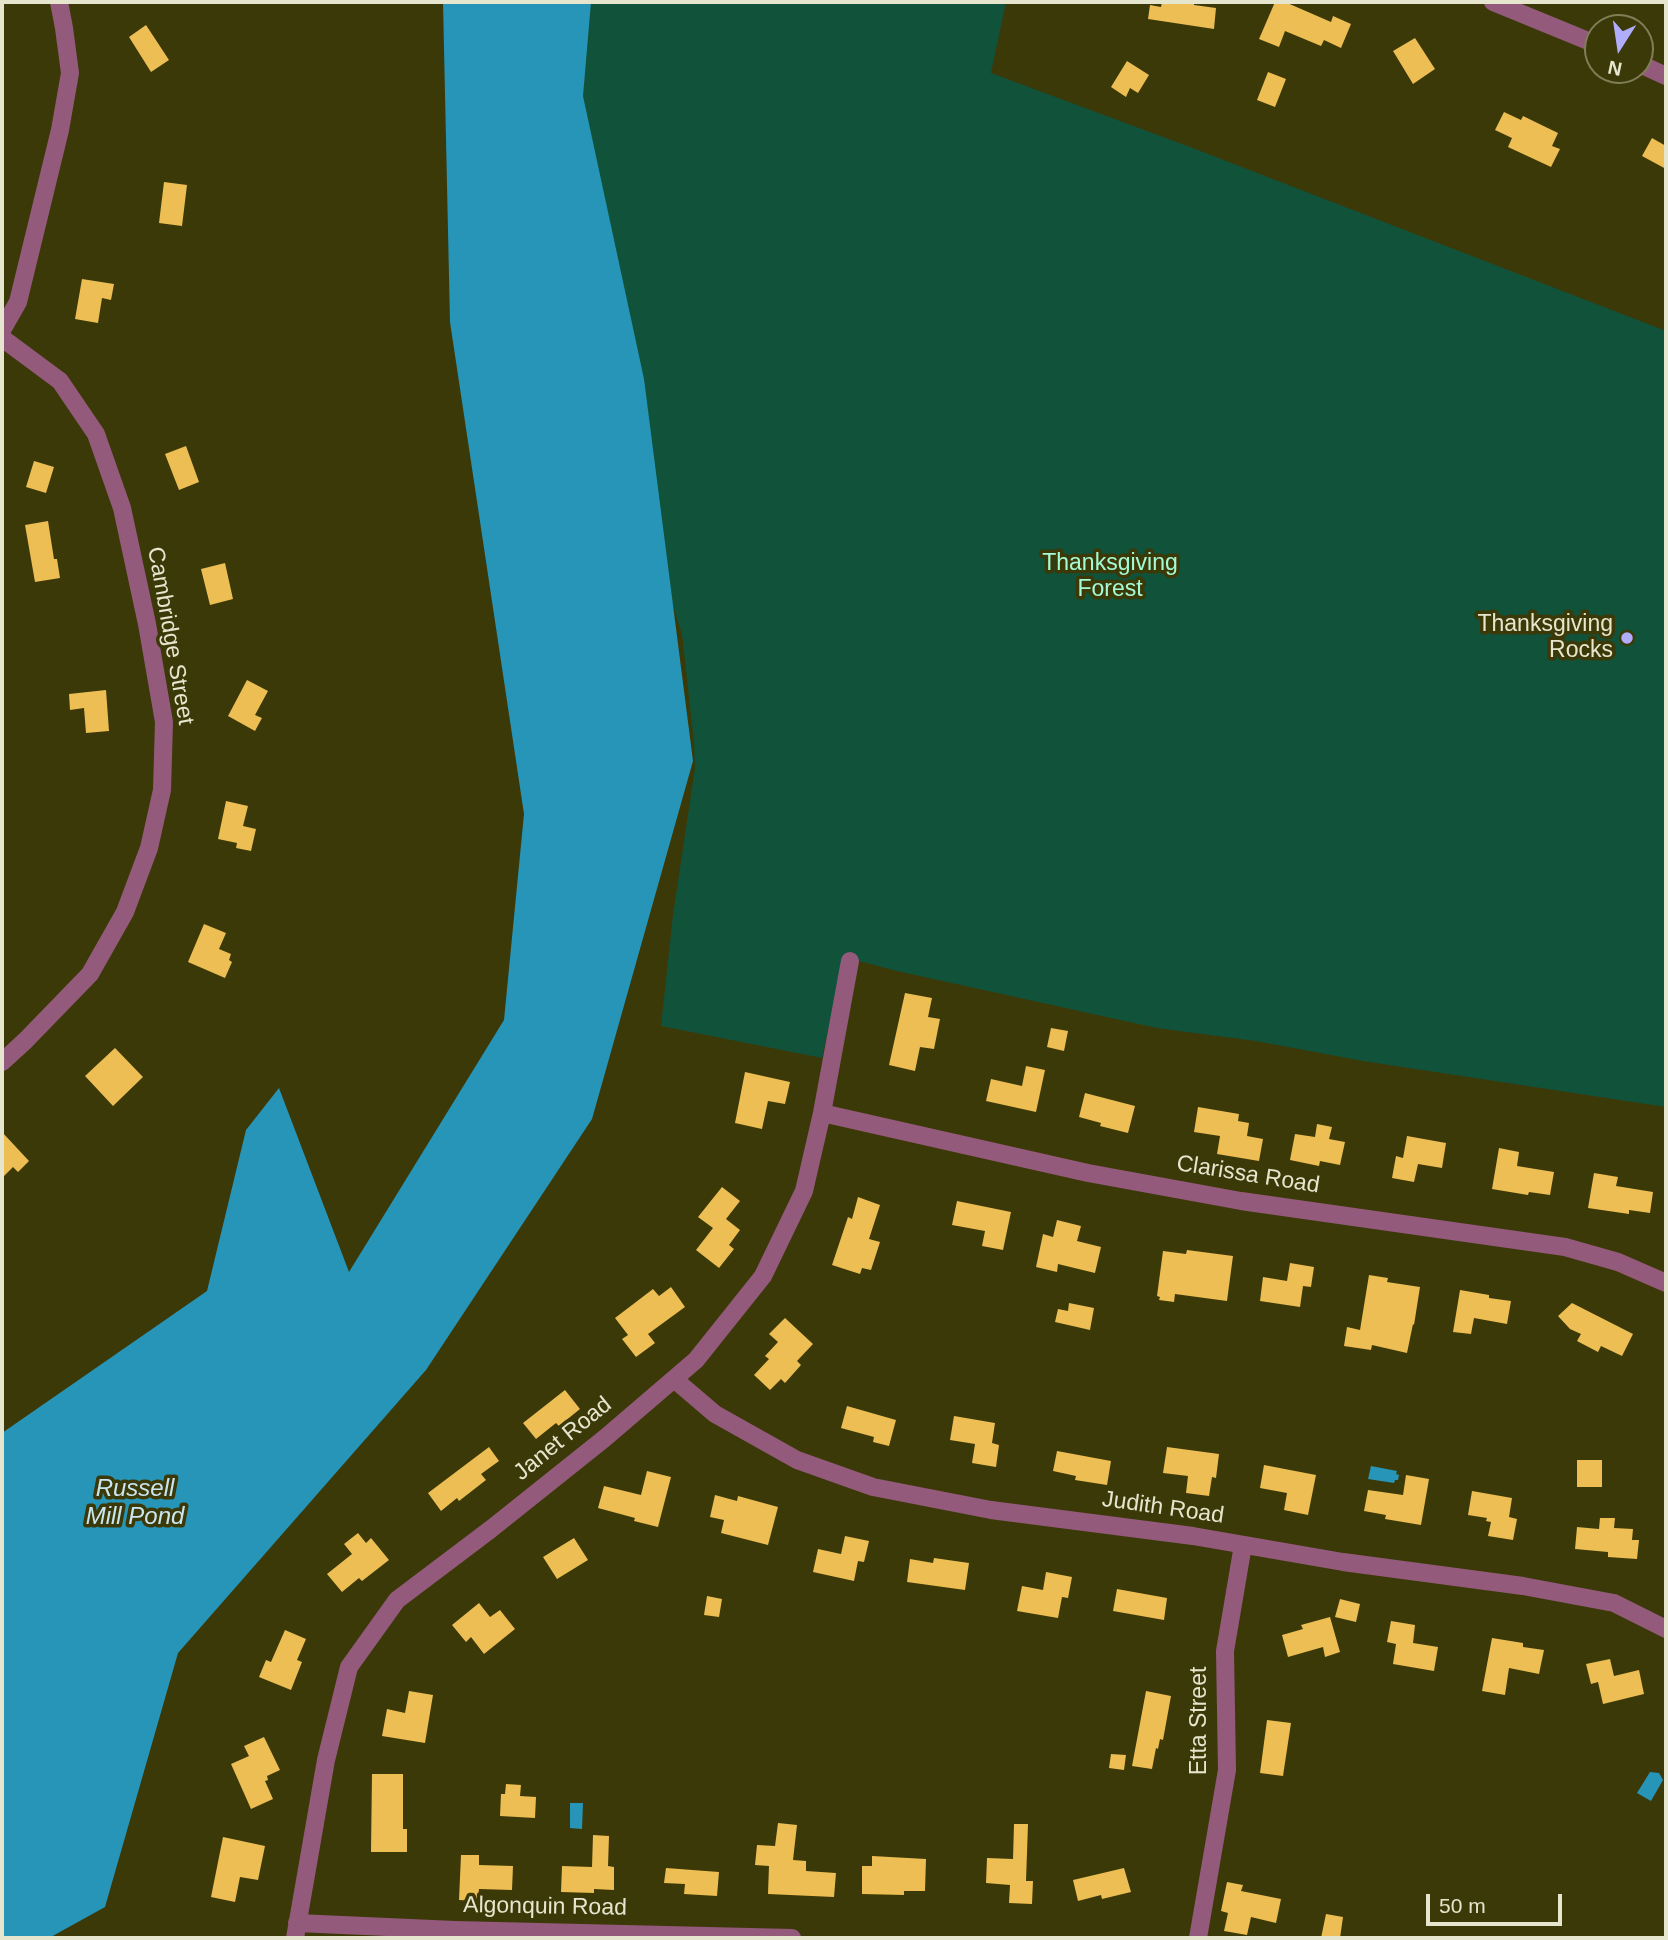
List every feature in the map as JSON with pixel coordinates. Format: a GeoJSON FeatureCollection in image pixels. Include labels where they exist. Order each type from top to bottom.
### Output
{"type":"FeatureCollection","features":[{"type":"Feature","properties":{"kind":"street"},"geometry":{"type":"LineString","coordinates":[[2,330],[18,302],[61,130],[69,74],[59,2]]}},
{"type":"Feature","properties":{"kind":"street"},"geometry":{"type":"LineString","coordinates":[[1493,2],[1584,39]]}},
{"type":"Feature","properties":{"kind":"street","name":"Cambridge Street"},"geometry":{"type":"LineString","coordinates":[[2,338],[60,381],[96,434],[122,508],[147,624],[164,722],[162,789],[149,848],[125,912],[90,974],[2,1062]]}},
{"type":"Feature","properties":{"kind":"street","name":"Janet Road"},"geometry":{"type":"LineString","coordinates":[[296,1931],[327,1760],[349,1667],[397,1600],[605,1438],[696,1360],[763,1276],[804,1191],[822,1112],[850,961]]}},
{"type":"Feature","properties":{"kind":"street","name":"Clarissa Road"},"geometry":{"type":"LineString","coordinates":[[822,1112],[1088,1173],[1241,1201],[1565,1247],[1618,1262],[1666,1283]]}},
{"type":"Feature","properties":{"kind":"street","name":"Judith Road"},"geometry":{"type":"LineString","coordinates":[[674,1379],[715,1413],[797,1460],[873,1487],[991,1510],[1193,1536],[1343,1562],[1522,1586],[1614,1603],[1666,1629]]}},
{"type":"Feature","properties":{"kind":"street","name":"Etta Street"},"geometry":{"type":"LineString","coordinates":[[1198,1938],[1227,1770],[1225,1651],[1243,1545]]}},
{"type":"Feature","properties":{"kind":"street","name":"Algonquin Road"},"geometry":{"type":"LineString","coordinates":[[296,1931],[455,1930],[792,1938]]}},
{"type":"Feature","properties":{"kind":"green space","name":"Thanksgiving Forest"},"geometry":{"type":"Polygon","coordinates":[[[577,2],[1006,2],[991,73],[1666,331],[1666,1107],[1363,1061],[1256,1041],[1157,1028],[844,957],[822,1058],[661,1026],[673,915],[695,768],[694,743],[682,634],[667,587],[581,146],[577,2]]]}},
{"type":"Feature","properties":{"kind":"water","name":"Russell Mill Pond"},"geometry":{"type":"Polygon","coordinates":[[[443,2],[591,2],[583,96],[644,379],[693,761],[592,1119],[426,1370],[178,1653],[105,1907],[49,1938],[2,1938],[2,1433],[207,1291],[246,1130],[279,1088],[349,1272],[504,1020],[524,814],[450,322],[443,2]]]}},
{"type":"Feature","properties":{"kind":"water"},"geometry":{"type":"Polygon","coordinates":[[[1371,1466],[1397,1471],[1398,1480],[1394,1483],[1368,1479],[1371,1466]]]}},
{"type":"Feature","properties":{"kind":"water"},"geometry":{"type":"Polygon","coordinates":[[[1650,1772],[1659,1773],[1663,1780],[1651,1801],[1637,1793],[1650,1772]]]}},
{"type":"Feature","properties":{"kind":"water"},"geometry":{"type":"Polygon","coordinates":[[[570,1803],[583,1803],[582,1829],[570,1828],[570,1803]]]}},
{"type":"Feature","properties":{"kind":"building"},"geometry":{"type":"Polygon","coordinates":[[[1162,2],[1194,2],[1194,5],[1216,8],[1214,29],[1148,19],[1150,5],[1161,7],[1162,2]]]}},
{"type":"Feature","properties":{"kind":"building"},"geometry":{"type":"Polygon","coordinates":[[[1275,2],[1285,2],[1331,22],[1333,16],[1351,24],[1341,48],[1324,40],[1321,46],[1285,31],[1279,47],[1259,39],[1275,2]]]}},
{"type":"Feature","properties":{"kind":"building"},"geometry":{"type":"Polygon","coordinates":[[[146,25],[169,60],[151,72],[129,37],[146,25]]]}},
{"type":"Feature","properties":{"kind":"building"},"geometry":{"type":"Polygon","coordinates":[[[1415,38],[1435,69],[1413,84],[1393,51],[1415,38]]]}},
{"type":"Feature","properties":{"kind":"building"},"geometry":{"type":"Polygon","coordinates":[[[1127,61],[1149,75],[1138,93],[1130,88],[1126,97],[1111,87],[1127,61]]]}},
{"type":"Feature","properties":{"kind":"building"},"geometry":{"type":"Polygon","coordinates":[[[1268,72],[1286,79],[1275,107],[1257,100],[1268,72]]]}},
{"type":"Feature","properties":{"kind":"building"},"geometry":{"type":"Polygon","coordinates":[[[1504,112],[1521,120],[1523,116],[1558,133],[1552,146],[1560,149],[1551,167],[1508,147],[1512,138],[1495,130],[1504,112]]]}},
{"type":"Feature","properties":{"kind":"building"},"geometry":{"type":"Polygon","coordinates":[[[1652,138],[1666,146],[1666,169],[1642,156],[1652,138]]]}},
{"type":"Feature","properties":{"kind":"building"},"geometry":{"type":"Polygon","coordinates":[[[164,182],[187,185],[182,226],[159,223],[164,182]]]}},
{"type":"Feature","properties":{"kind":"building"},"geometry":{"type":"Polygon","coordinates":[[[82,279],[114,284],[111,300],[102,298],[98,323],[75,319],[82,279]]]}},
{"type":"Feature","properties":{"kind":"building"},"geometry":{"type":"Polygon","coordinates":[[[186,446],[199,482],[179,490],[165,454],[186,446]]]}},
{"type":"Feature","properties":{"kind":"building"},"geometry":{"type":"Polygon","coordinates":[[[34,461],[54,467],[46,493],[26,487],[34,461]]]}},
{"type":"Feature","properties":{"kind":"building"},"geometry":{"type":"Polygon","coordinates":[[[48,521],[60,578],[35,582],[25,525],[48,521]]]}},
{"type":"Feature","properties":{"kind":"building"},"geometry":{"type":"Polygon","coordinates":[[[225,563],[233,599],[210,605],[201,569],[225,563]]]}},
{"type":"Feature","properties":{"kind":"building"},"geometry":{"type":"Polygon","coordinates":[[[247,680],[268,691],[255,715],[262,718],[255,731],[228,716],[247,680]]]}},
{"type":"Feature","properties":{"kind":"building"},"geometry":{"type":"Polygon","coordinates":[[[106,690],[109,731],[86,733],[84,708],[70,710],[69,694],[106,690]]]}},
{"type":"Feature","properties":{"kind":"building"},"geometry":{"type":"Polygon","coordinates":[[[226,801],[248,806],[243,826],[256,829],[251,851],[236,848],[237,843],[218,839],[226,801]]]}},
{"type":"Feature","properties":{"kind":"building"},"geometry":{"type":"Polygon","coordinates":[[[204,924],[226,933],[219,949],[231,954],[229,960],[232,962],[225,978],[188,962],[204,924]]]}},
{"type":"Feature","properties":{"kind":"building"},"geometry":{"type":"Polygon","coordinates":[[[905,993],[932,998],[928,1017],[940,1019],[934,1049],[920,1047],[915,1071],[889,1065],[905,993]]]}},
{"type":"Feature","properties":{"kind":"building"},"geometry":{"type":"Polygon","coordinates":[[[1051,1028],[1068,1031],[1064,1051],[1047,1047],[1051,1028]]]}},
{"type":"Feature","properties":{"kind":"building"},"geometry":{"type":"Polygon","coordinates":[[[115,1048],[143,1077],[113,1106],[85,1076],[115,1048]]]}},
{"type":"Feature","properties":{"kind":"building"},"geometry":{"type":"Polygon","coordinates":[[[1026,1066],[1045,1070],[1036,1112],[986,1101],[991,1079],[1022,1086],[1026,1066]]]}},
{"type":"Feature","properties":{"kind":"building"},"geometry":{"type":"Polygon","coordinates":[[[745,1072],[790,1082],[785,1104],[768,1101],[762,1129],[735,1123],[745,1072]]]}},
{"type":"Feature","properties":{"kind":"building"},"geometry":{"type":"Polygon","coordinates":[[[1085,1093],[1135,1106],[1128,1133],[1079,1117],[1085,1093]]]}},
{"type":"Feature","properties":{"kind":"building"},"geometry":{"type":"Polygon","coordinates":[[[1198,1107],[1239,1114],[1238,1121],[1249,1123],[1247,1136],[1263,1139],[1259,1161],[1217,1154],[1220,1136],[1194,1132],[1198,1107]]]}},
{"type":"Feature","properties":{"kind":"building"},"geometry":{"type":"Polygon","coordinates":[[[1317,1124],[1332,1127],[1329,1139],[1345,1142],[1340,1165],[1320,1161],[1319,1166],[1290,1160],[1295,1134],[1315,1137],[1317,1124]]]}},
{"type":"Feature","properties":{"kind":"building"},"geometry":{"type":"Polygon","coordinates":[[[2,1132],[29,1161],[18,1172],[13,1167],[2,1178],[2,1132]]]}},
{"type":"Feature","properties":{"kind":"building"},"geometry":{"type":"Polygon","coordinates":[[[1407,1136],[1446,1143],[1442,1168],[1418,1164],[1414,1182],[1392,1178],[1396,1156],[1403,1158],[1407,1136]]]}},
{"type":"Feature","properties":{"kind":"building"},"geometry":{"type":"Polygon","coordinates":[[[1499,1148],[1519,1152],[1517,1166],[1554,1172],[1550,1195],[1529,1192],[1528,1195],[1492,1189],[1499,1148]]]}},
{"type":"Feature","properties":{"kind":"building"},"geometry":{"type":"Polygon","coordinates":[[[1594,1173],[1618,1177],[1616,1186],[1653,1192],[1650,1213],[1629,1210],[1629,1214],[1588,1208],[1594,1173]]]}},
{"type":"Feature","properties":{"kind":"building"},"geometry":{"type":"Polygon","coordinates":[[[722,1187],[740,1201],[726,1219],[740,1230],[729,1245],[734,1249],[719,1268],[696,1250],[713,1228],[698,1217],[722,1187]]]}},
{"type":"Feature","properties":{"kind":"building"},"geometry":{"type":"Polygon","coordinates":[[[858,1197],[880,1205],[869,1239],[880,1242],[871,1270],[862,1268],[860,1274],[832,1265],[848,1217],[852,1219],[858,1197]]]}},
{"type":"Feature","properties":{"kind":"building"},"geometry":{"type":"Polygon","coordinates":[[[957,1201],[1011,1212],[1003,1250],[982,1246],[985,1231],[952,1225],[957,1201]]]}},
{"type":"Feature","properties":{"kind":"building"},"geometry":{"type":"Polygon","coordinates":[[[1057,1220],[1081,1226],[1077,1241],[1101,1247],[1095,1273],[1058,1264],[1057,1272],[1036,1267],[1043,1234],[1053,1237],[1057,1220]]]}},
{"type":"Feature","properties":{"kind":"building"},"geometry":{"type":"Polygon","coordinates":[[[1187,1250],[1233,1256],[1227,1301],[1175,1294],[1174,1302],[1159,1300],[1160,1297],[1157,1296],[1163,1251],[1186,1254],[1187,1250]]]}},
{"type":"Feature","properties":{"kind":"building"},"geometry":{"type":"Polygon","coordinates":[[[1290,1263],[1314,1267],[1311,1287],[1303,1286],[1300,1307],[1260,1301],[1263,1277],[1287,1281],[1290,1263]]]}},
{"type":"Feature","properties":{"kind":"building"},"geometry":{"type":"Polygon","coordinates":[[[1369,1275],[1388,1278],[1387,1282],[1420,1287],[1407,1353],[1372,1345],[1371,1350],[1344,1346],[1347,1327],[1360,1330],[1369,1275]]]}},
{"type":"Feature","properties":{"kind":"building"},"geometry":{"type":"Polygon","coordinates":[[[671,1287],[685,1307],[648,1334],[655,1343],[636,1357],[622,1339],[628,1335],[615,1318],[653,1289],[659,1296],[671,1287]]]}},
{"type":"Feature","properties":{"kind":"building"},"geometry":{"type":"Polygon","coordinates":[[[1460,1290],[1511,1301],[1507,1324],[1474,1318],[1471,1334],[1453,1332],[1460,1290]]]}},
{"type":"Feature","properties":{"kind":"building"},"geometry":{"type":"Polygon","coordinates":[[[1069,1303],[1094,1308],[1090,1330],[1055,1322],[1058,1309],[1068,1311],[1069,1303]]]}},
{"type":"Feature","properties":{"kind":"building"},"geometry":{"type":"Polygon","coordinates":[[[1572,1303],[1633,1334],[1622,1356],[1601,1346],[1598,1352],[1577,1341],[1581,1334],[1570,1329],[1558,1316],[1572,1303]]]}},
{"type":"Feature","properties":{"kind":"building"},"geometry":{"type":"Polygon","coordinates":[[[785,1318],[813,1344],[797,1361],[801,1365],[785,1383],[781,1379],[770,1390],[754,1375],[769,1359],[765,1356],[778,1342],[769,1334],[785,1318]]]}},
{"type":"Feature","properties":{"kind":"building"},"geometry":{"type":"Polygon","coordinates":[[[565,1390],[580,1409],[559,1426],[556,1423],[536,1439],[523,1423],[565,1390]]]}},
{"type":"Feature","properties":{"kind":"building"},"geometry":{"type":"Polygon","coordinates":[[[847,1406],[896,1420],[889,1446],[873,1442],[874,1437],[841,1428],[847,1406]]]}},
{"type":"Feature","properties":{"kind":"building"},"geometry":{"type":"Polygon","coordinates":[[[954,1416],[995,1423],[992,1443],[999,1445],[996,1467],[972,1463],[975,1444],[950,1440],[954,1416]]]}},
{"type":"Feature","properties":{"kind":"building"},"geometry":{"type":"Polygon","coordinates":[[[489,1447],[499,1461],[481,1474],[486,1480],[441,1511],[428,1493],[489,1447]]]}},
{"type":"Feature","properties":{"kind":"building"},"geometry":{"type":"Polygon","coordinates":[[[1167,1447],[1219,1454],[1216,1478],[1212,1477],[1209,1496],[1186,1493],[1188,1476],[1163,1473],[1167,1447]]]}},
{"type":"Feature","properties":{"kind":"building"},"geometry":{"type":"Polygon","coordinates":[[[1057,1451],[1111,1461],[1107,1485],[1075,1480],[1076,1476],[1053,1471],[1057,1451]]]}},
{"type":"Feature","properties":{"kind":"building"},"geometry":{"type":"Polygon","coordinates":[[[1577,1460],[1602,1460],[1602,1487],[1577,1487],[1577,1460]]]}},
{"type":"Feature","properties":{"kind":"building"},"geometry":{"type":"Polygon","coordinates":[[[1264,1465],[1316,1475],[1308,1515],[1284,1510],[1287,1493],[1260,1488],[1264,1465]]]}},
{"type":"Feature","properties":{"kind":"building"},"geometry":{"type":"Polygon","coordinates":[[[647,1471],[671,1477],[658,1527],[598,1508],[604,1486],[641,1495],[647,1471]]]}},
{"type":"Feature","properties":{"kind":"building"},"geometry":{"type":"Polygon","coordinates":[[[1406,1475],[1429,1479],[1421,1525],[1385,1519],[1386,1515],[1364,1511],[1368,1490],[1403,1495],[1406,1475]]]}},
{"type":"Feature","properties":{"kind":"building"},"geometry":{"type":"Polygon","coordinates":[[[1472,1491],[1512,1498],[1509,1517],[1517,1519],[1513,1540],[1488,1536],[1491,1522],[1486,1521],[1487,1518],[1468,1515],[1472,1491]]]}},
{"type":"Feature","properties":{"kind":"building"},"geometry":{"type":"Polygon","coordinates":[[[715,1495],[737,1501],[738,1496],[778,1507],[768,1545],[721,1533],[724,1520],[710,1517],[715,1495]]]}},
{"type":"Feature","properties":{"kind":"building"},"geometry":{"type":"Polygon","coordinates":[[[1600,1518],[1615,1518],[1614,1528],[1633,1529],[1632,1540],[1639,1540],[1637,1559],[1608,1557],[1608,1552],[1575,1549],[1577,1527],[1599,1529],[1600,1518]]]}},
{"type":"Feature","properties":{"kind":"building"},"geometry":{"type":"Polygon","coordinates":[[[358,1533],[366,1543],[371,1538],[389,1560],[362,1581],[359,1578],[342,1592],[327,1574],[352,1554],[344,1544],[358,1533]]]}},
{"type":"Feature","properties":{"kind":"building"},"geometry":{"type":"Polygon","coordinates":[[[845,1536],[869,1541],[864,1562],[858,1561],[854,1581],[813,1572],[818,1549],[841,1554],[845,1536]]]}},
{"type":"Feature","properties":{"kind":"building"},"geometry":{"type":"Polygon","coordinates":[[[574,1538],[588,1560],[557,1579],[543,1557],[574,1538]]]}},
{"type":"Feature","properties":{"kind":"building"},"geometry":{"type":"Polygon","coordinates":[[[934,1558],[969,1563],[965,1590],[907,1582],[910,1559],[933,1563],[934,1558]]]}},
{"type":"Feature","properties":{"kind":"building"},"geometry":{"type":"Polygon","coordinates":[[[1046,1572],[1072,1577],[1068,1598],[1062,1597],[1058,1618],[1017,1611],[1022,1586],[1043,1590],[1046,1572]]]}},
{"type":"Feature","properties":{"kind":"building"},"geometry":{"type":"Polygon","coordinates":[[[1117,1589],[1167,1598],[1164,1620],[1113,1611],[1117,1589]]]}},
{"type":"Feature","properties":{"kind":"building"},"geometry":{"type":"Polygon","coordinates":[[[707,1596],[722,1599],[719,1617],[704,1615],[707,1596]]]}},
{"type":"Feature","properties":{"kind":"building"},"geometry":{"type":"Polygon","coordinates":[[[1340,1599],[1360,1604],[1356,1622],[1335,1617],[1340,1599]]]}},
{"type":"Feature","properties":{"kind":"building"},"geometry":{"type":"Polygon","coordinates":[[[479,1603],[490,1617],[500,1610],[515,1629],[484,1654],[471,1637],[466,1642],[452,1625],[479,1603]]]}},
{"type":"Feature","properties":{"kind":"building"},"geometry":{"type":"Polygon","coordinates":[[[1330,1617],[1340,1652],[1325,1657],[1323,1647],[1288,1657],[1282,1635],[1303,1629],[1301,1625],[1330,1617]]]}},
{"type":"Feature","properties":{"kind":"building"},"geometry":{"type":"Polygon","coordinates":[[[1391,1621],[1415,1625],[1413,1643],[1438,1647],[1434,1671],[1393,1664],[1396,1644],[1387,1642],[1391,1621]]]}},
{"type":"Feature","properties":{"kind":"building"},"geometry":{"type":"Polygon","coordinates":[[[285,1630],[306,1639],[297,1660],[302,1662],[291,1690],[259,1677],[266,1660],[271,1662],[285,1630]]]}},
{"type":"Feature","properties":{"kind":"building"},"geometry":{"type":"Polygon","coordinates":[[[1492,1638],[1544,1650],[1539,1674],[1509,1668],[1505,1695],[1482,1691],[1492,1638]]]}},
{"type":"Feature","properties":{"kind":"building"},"geometry":{"type":"Polygon","coordinates":[[[1610,1659],[1614,1676],[1639,1670],[1644,1694],[1603,1704],[1598,1682],[1591,1684],[1586,1664],[1610,1659]]]}},
{"type":"Feature","properties":{"kind":"building"},"geometry":{"type":"Polygon","coordinates":[[[409,1691],[433,1695],[425,1743],[382,1736],[387,1709],[405,1713],[409,1691]]]}},
{"type":"Feature","properties":{"kind":"building"},"geometry":{"type":"Polygon","coordinates":[[[1146,1691],[1171,1696],[1163,1740],[1160,1739],[1158,1749],[1156,1748],[1152,1769],[1132,1766],[1146,1691]]]}},
{"type":"Feature","properties":{"kind":"building"},"geometry":{"type":"Polygon","coordinates":[[[1267,1720],[1291,1723],[1283,1776],[1260,1773],[1267,1720]]]}},
{"type":"Feature","properties":{"kind":"building"},"geometry":{"type":"Polygon","coordinates":[[[264,1737],[280,1770],[267,1776],[268,1780],[265,1781],[273,1799],[251,1809],[231,1764],[249,1756],[244,1746],[264,1737]]]}},
{"type":"Feature","properties":{"kind":"building"},"geometry":{"type":"Polygon","coordinates":[[[1111,1754],[1126,1755],[1124,1770],[1109,1768],[1111,1754]]]}},
{"type":"Feature","properties":{"kind":"building"},"geometry":{"type":"Polygon","coordinates":[[[372,1774],[403,1774],[403,1829],[407,1829],[407,1852],[371,1852],[372,1774]]]}},
{"type":"Feature","properties":{"kind":"building"},"geometry":{"type":"Polygon","coordinates":[[[506,1784],[521,1785],[520,1796],[536,1797],[535,1818],[500,1816],[501,1794],[505,1794],[506,1784]]]}},
{"type":"Feature","properties":{"kind":"building"},"geometry":{"type":"Polygon","coordinates":[[[778,1823],[797,1825],[793,1860],[806,1861],[806,1871],[836,1873],[834,1897],[768,1894],[769,1866],[755,1865],[757,1845],[775,1846],[778,1823]]]}},
{"type":"Feature","properties":{"kind":"building"},"geometry":{"type":"Polygon","coordinates":[[[1014,1824],[1028,1824],[1026,1881],[1033,1881],[1032,1904],[1009,1903],[1010,1885],[986,1883],[987,1858],[1013,1859],[1014,1824]]]}},
{"type":"Feature","properties":{"kind":"building"},"geometry":{"type":"Polygon","coordinates":[[[593,1835],[609,1836],[608,1866],[614,1867],[614,1890],[594,1889],[594,1893],[561,1892],[562,1866],[592,1867],[593,1835]]]}},
{"type":"Feature","properties":{"kind":"building"},"geometry":{"type":"Polygon","coordinates":[[[223,1837],[265,1846],[258,1880],[240,1877],[235,1902],[211,1897],[223,1837]]]}},
{"type":"Feature","properties":{"kind":"building"},"geometry":{"type":"Polygon","coordinates":[[[461,1855],[479,1855],[479,1865],[513,1866],[512,1890],[479,1889],[478,1901],[459,1900],[461,1855]]]}},
{"type":"Feature","properties":{"kind":"building"},"geometry":{"type":"Polygon","coordinates":[[[872,1856],[926,1859],[925,1891],[904,1891],[904,1895],[862,1894],[862,1866],[872,1866],[872,1856]]]}},
{"type":"Feature","properties":{"kind":"building"},"geometry":{"type":"Polygon","coordinates":[[[666,1868],[719,1872],[717,1896],[684,1894],[685,1884],[664,1883],[666,1868]]]}},
{"type":"Feature","properties":{"kind":"building"},"geometry":{"type":"Polygon","coordinates":[[[1124,1868],[1131,1892],[1078,1901],[1073,1880],[1124,1868]]]}},
{"type":"Feature","properties":{"kind":"building"},"geometry":{"type":"Polygon","coordinates":[[[1227,1882],[1243,1885],[1241,1891],[1281,1899],[1276,1923],[1251,1917],[1247,1935],[1224,1931],[1228,1913],[1221,1911],[1227,1882]]]}},
{"type":"Feature","properties":{"kind":"building"},"geometry":{"type":"Polygon","coordinates":[[[1326,1914],[1343,1917],[1340,1938],[1321,1938],[1326,1914]]]}},
{"type":"Feature","properties":{"kind":"place","name":"Thanksgiving Rocks"},"geometry":{"type":"Point","coordinates":[1627,638]}}]}
